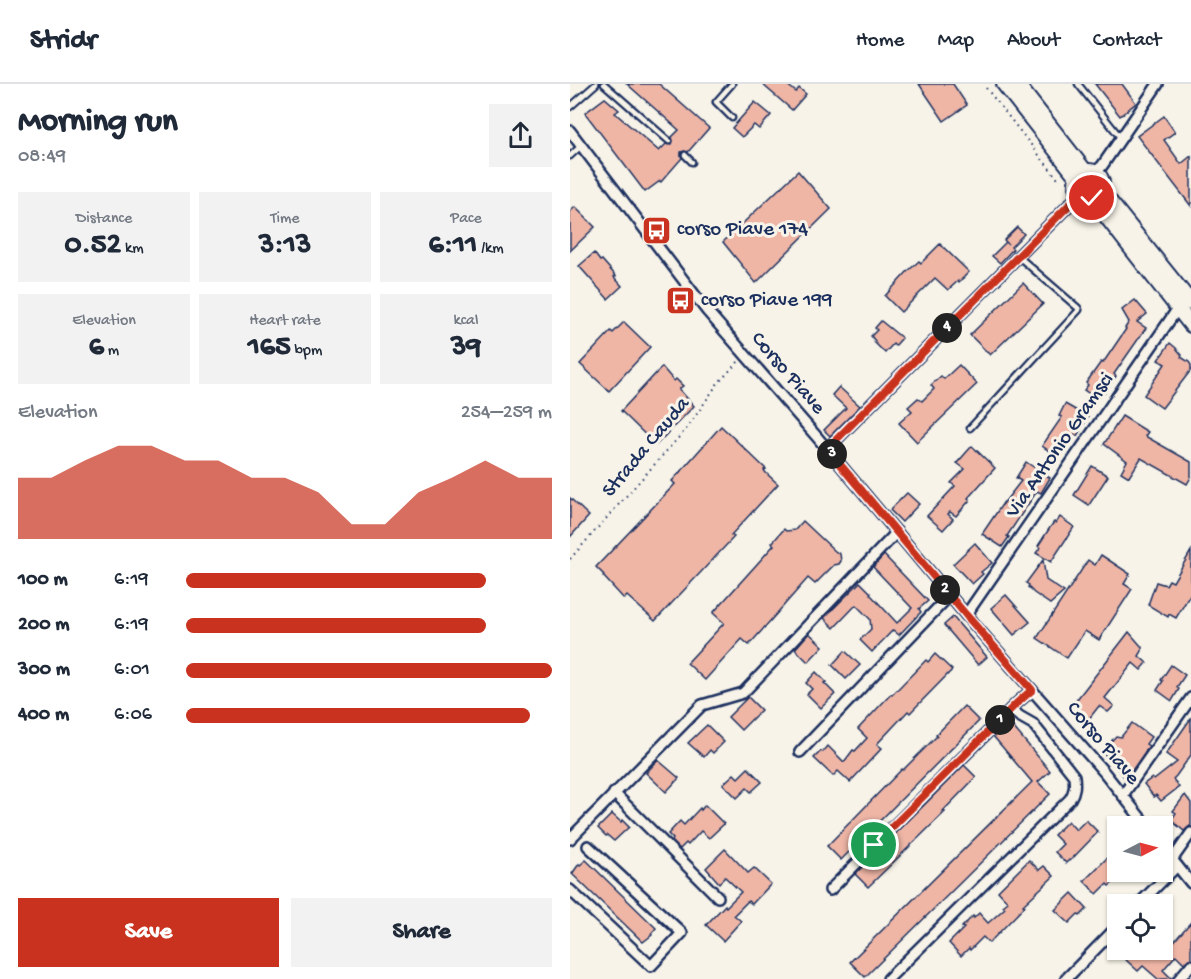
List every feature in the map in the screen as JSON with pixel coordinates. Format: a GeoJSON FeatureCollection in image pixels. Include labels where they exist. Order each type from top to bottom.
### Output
{"type":"FeatureCollection","features":[{"type":"Feature","properties":{"kind":"main road"},"geometry":{"type":"LineString","coordinates":[[1004,84],[1086,173],[1101,177],[1103,184],[1090,194]]}},
{"type":"Feature","properties":{"kind":"main road"},"geometry":{"type":"LineString","coordinates":[[1017,84],[1086,173]]}},
{"type":"Feature","properties":{"kind":"main road"},"geometry":{"type":"LineString","coordinates":[[1086,173],[1075,185],[1090,194],[1186,304],[1191,325]]}},
{"type":"Feature","properties":{"kind":"street"},"geometry":{"type":"LineString","coordinates":[[1086,173],[1101,166],[1158,84]]}},
{"type":"Feature","properties":{"kind":"street","name":"Corso Piave"},"geometry":{"type":"LineString","coordinates":[[570,131],[707,311],[1139,816]]}},
{"type":"Feature","properties":{"kind":"street"},"geometry":{"type":"LineString","coordinates":[[827,449],[1076,198],[1090,194]]}},
{"type":"Feature","properties":{"kind":"street","name":"Via Antonio Gramsci"},"geometry":{"type":"LineString","coordinates":[[966,615],[1186,304]]}},
{"type":"Feature","properties":{"kind":"street"},"geometry":{"type":"LineString","coordinates":[[570,838],[702,705],[742,693],[897,532]]}},
{"type":"Feature","properties":{"kind":"street"},"geometry":{"type":"LineString","coordinates":[[800,752],[950,595]]}},
{"type":"Feature","properties":{"kind":"street"},"geometry":{"type":"LineString","coordinates":[[830,890],[1032,690]]}},
{"type":"Feature","properties":{"kind":"street"},"geometry":{"type":"LineString","coordinates":[[1123,795],[1191,698]]}},
{"type":"Feature","properties":{"kind":"street"},"geometry":{"type":"LineString","coordinates":[[888,979],[1074,793],[1074,776],[1033,724],[1011,709]]}},
{"type":"Feature","properties":{"kind":"street"},"geometry":{"type":"LineString","coordinates":[[614,793],[718,897]]}},
{"type":"Feature","properties":{"kind":"street"},"geometry":{"type":"LineString","coordinates":[[1148,894],[1174,863],[1191,833]]}},
{"type":"Feature","properties":{"kind":"street"},"geometry":{"type":"LineString","coordinates":[[570,890],[651,966],[682,933],[588,846]]}},
{"type":"Feature","properties":{"kind":"street"},"geometry":{"type":"LineString","coordinates":[[1174,863],[1191,883]]}},
{"type":"Feature","properties":{"kind":"street"},"geometry":{"type":"LineString","coordinates":[[1066,979],[1107,937]]}},
{"type":"Feature","properties":{"kind":"street"},"geometry":{"type":"LineString","coordinates":[[1179,979],[1191,965]]}},
{"type":"Feature","properties":{"kind":"lane"},"geometry":{"type":"LineString","coordinates":[[570,106],[596,84]]}},
{"type":"Feature","properties":{"kind":"lane"},"geometry":{"type":"LineString","coordinates":[[604,84],[669,141]]}},
{"type":"Feature","properties":{"kind":"lane"},"geometry":{"type":"LineString","coordinates":[[732,84],[716,102],[732,118]]}},
{"type":"Feature","properties":{"kind":"lane"},"geometry":{"type":"LineString","coordinates":[[1078,84],[1120,137]]}},
{"type":"Feature","properties":{"kind":"lane"},"geometry":{"type":"LineString","coordinates":[[570,156],[581,146]]}},
{"type":"Feature","properties":{"kind":"lane"},"geometry":{"type":"LineString","coordinates":[[685,155],[692,162]]}},
{"type":"Feature","properties":{"kind":"lane"},"geometry":{"type":"LineString","coordinates":[[970,428],[1079,310],[1019,257]]}},
{"type":"Feature","properties":{"kind":"path"},"geometry":{"type":"LineString","coordinates":[[986,88],[1058,179]]}},
{"type":"Feature","properties":{"kind":"path","name":"Strada Cauda"},"geometry":{"type":"LineString","coordinates":[[570,559],[688,427],[718,383],[746,354]]}},
{"type":"Feature","properties":{"kind":"building"},"geometry":{"type":"Polygon","coordinates":[[[627,84],[659,84],[709,128],[688,152],[681,152],[682,158],[661,182],[645,192],[585,113],[605,98],[619,110],[615,113],[659,151],[666,144],[672,144],[672,137],[679,130],[627,84]]]}},
{"type":"Feature","properties":{"kind":"building"},"geometry":{"type":"Polygon","coordinates":[[[762,84],[786,84],[796,92],[799,88],[806,94],[792,110],[762,84]]]}},
{"type":"Feature","properties":{"kind":"building"},"geometry":{"type":"Polygon","coordinates":[[[919,84],[953,84],[967,105],[944,121],[919,84]]]}},
{"type":"Feature","properties":{"kind":"building"},"geometry":{"type":"Polygon","coordinates":[[[1095,84],[1122,84],[1136,103],[1120,116],[1095,84]]]}},
{"type":"Feature","properties":{"kind":"building"},"geometry":{"type":"Polygon","coordinates":[[[755,102],[771,115],[759,129],[754,125],[742,137],[732,128],[755,102]]]}},
{"type":"Feature","properties":{"kind":"building"},"geometry":{"type":"Polygon","coordinates":[[[1164,116],[1175,132],[1164,140],[1181,164],[1191,156],[1191,206],[1137,136],[1164,116]]]}},
{"type":"Feature","properties":{"kind":"building"},"geometry":{"type":"Polygon","coordinates":[[[798,171],[831,209],[756,283],[723,242],[798,171]]]}},
{"type":"Feature","properties":{"kind":"building"},"geometry":{"type":"Polygon","coordinates":[[[575,207],[595,227],[570,251],[570,212],[575,207]]]}},
{"type":"Feature","properties":{"kind":"building"},"geometry":{"type":"Polygon","coordinates":[[[1017,227],[1024,234],[1000,263],[992,256],[1006,242],[1004,240],[1017,227]]]}},
{"type":"Feature","properties":{"kind":"building"},"geometry":{"type":"Polygon","coordinates":[[[940,244],[969,272],[948,290],[935,278],[901,312],[885,296],[907,272],[919,261],[921,263],[940,244]]]}},
{"type":"Feature","properties":{"kind":"building"},"geometry":{"type":"Polygon","coordinates":[[[594,253],[616,276],[614,277],[622,286],[608,299],[579,266],[594,253]]]}},
{"type":"Feature","properties":{"kind":"building"},"geometry":{"type":"Polygon","coordinates":[[[1023,283],[1043,304],[990,355],[970,335],[1023,283]]]}},
{"type":"Feature","properties":{"kind":"building"},"geometry":{"type":"Polygon","coordinates":[[[1135,300],[1147,314],[1137,322],[1146,328],[1114,374],[1116,376],[1097,399],[1084,390],[1088,385],[1086,383],[1126,329],[1129,322],[1122,310],[1135,300]]]}},
{"type":"Feature","properties":{"kind":"building"},"geometry":{"type":"Polygon","coordinates":[[[881,321],[902,338],[885,353],[871,336],[881,321]]]}},
{"type":"Feature","properties":{"kind":"building"},"geometry":{"type":"Polygon","coordinates":[[[624,322],[650,347],[609,391],[580,364],[611,331],[613,333],[624,322]]]}},
{"type":"Feature","properties":{"kind":"building"},"geometry":{"type":"Polygon","coordinates":[[[1170,343],[1182,355],[1181,357],[1189,362],[1191,370],[1162,408],[1144,395],[1165,364],[1158,360],[1170,343]]]}},
{"type":"Feature","properties":{"kind":"building"},"geometry":{"type":"Polygon","coordinates":[[[959,365],[977,384],[917,442],[899,423],[912,411],[908,407],[918,398],[922,401],[934,389],[931,385],[941,376],[944,379],[959,365]]]}},
{"type":"Feature","properties":{"kind":"building"},"geometry":{"type":"Polygon","coordinates":[[[662,367],[674,381],[676,379],[683,386],[679,389],[694,406],[656,445],[621,411],[662,367]]]}},
{"type":"Feature","properties":{"kind":"building"},"geometry":{"type":"Polygon","coordinates":[[[839,387],[860,406],[830,436],[824,430],[846,408],[832,395],[839,387]]]}},
{"type":"Feature","properties":{"kind":"building"},"geometry":{"type":"Polygon","coordinates":[[[1065,404],[1088,417],[1077,436],[1074,434],[1057,456],[1042,446],[1062,417],[1059,416],[1065,404]]]}},
{"type":"Feature","properties":{"kind":"building"},"geometry":{"type":"Polygon","coordinates":[[[1122,416],[1148,432],[1145,436],[1191,462],[1191,477],[1187,484],[1141,458],[1129,477],[1121,472],[1127,461],[1104,444],[1122,416]]]}},
{"type":"Feature","properties":{"kind":"building"},"geometry":{"type":"Polygon","coordinates":[[[721,426],[766,469],[764,470],[766,473],[778,484],[731,535],[734,537],[655,621],[627,596],[624,599],[596,567],[675,484],[672,481],[721,426]]]}},
{"type":"Feature","properties":{"kind":"building"},"geometry":{"type":"Polygon","coordinates":[[[972,446],[995,468],[968,498],[970,500],[956,516],[950,512],[948,514],[953,519],[943,530],[927,516],[955,486],[951,483],[965,469],[957,463],[972,446]]]}},
{"type":"Feature","properties":{"kind":"building"},"geometry":{"type":"Polygon","coordinates":[[[1026,462],[1050,478],[1041,493],[1037,491],[1002,547],[982,534],[1021,481],[1016,478],[1026,462]]]}},
{"type":"Feature","properties":{"kind":"building"},"geometry":{"type":"Polygon","coordinates":[[[1092,466],[1108,476],[1089,505],[1074,495],[1092,466]]]}},
{"type":"Feature","properties":{"kind":"building"},"geometry":{"type":"Polygon","coordinates":[[[907,493],[919,504],[902,522],[890,510],[907,493]]]}},
{"type":"Feature","properties":{"kind":"building"},"geometry":{"type":"Polygon","coordinates":[[[570,498],[589,516],[570,537],[570,498]]]}},
{"type":"Feature","properties":{"kind":"building"},"geometry":{"type":"Polygon","coordinates":[[[1060,517],[1074,527],[1051,562],[1036,553],[1049,529],[1060,517]]]}},
{"type":"Feature","properties":{"kind":"building"},"geometry":{"type":"Polygon","coordinates":[[[803,521],[840,554],[841,561],[815,584],[808,578],[749,645],[742,639],[705,680],[687,663],[724,623],[713,613],[774,545],[772,543],[784,529],[786,531],[795,530],[803,521]]]}},
{"type":"Feature","properties":{"kind":"building"},"geometry":{"type":"Polygon","coordinates":[[[975,543],[992,563],[972,584],[953,564],[975,543]]]}},
{"type":"Feature","properties":{"kind":"building"},"geometry":{"type":"Polygon","coordinates":[[[1191,551],[1191,593],[1176,618],[1169,614],[1168,617],[1148,605],[1156,582],[1166,585],[1169,580],[1173,582],[1191,551]]]}},
{"type":"Feature","properties":{"kind":"building"},"geometry":{"type":"Polygon","coordinates":[[[884,555],[928,601],[919,609],[921,612],[899,635],[893,630],[872,652],[860,640],[871,629],[870,619],[856,605],[834,628],[824,618],[860,582],[897,623],[912,608],[873,567],[884,555]]]}},
{"type":"Feature","properties":{"kind":"building"},"geometry":{"type":"Polygon","coordinates":[[[1101,555],[1130,574],[1124,584],[1132,589],[1099,640],[1085,631],[1067,658],[1037,638],[1088,560],[1095,565],[1101,555]]]}},
{"type":"Feature","properties":{"kind":"building"},"geometry":{"type":"Polygon","coordinates":[[[1043,560],[1046,580],[1064,592],[1050,604],[1034,593],[1026,583],[1043,560]]]}},
{"type":"Feature","properties":{"kind":"building"},"geometry":{"type":"Polygon","coordinates":[[[1006,595],[1030,622],[1014,635],[991,608],[1006,595]]]}},
{"type":"Feature","properties":{"kind":"building"},"geometry":{"type":"Polygon","coordinates":[[[953,617],[987,657],[978,665],[944,625],[953,617]]]}},
{"type":"Feature","properties":{"kind":"building"},"geometry":{"type":"Polygon","coordinates":[[[1129,632],[1142,647],[1139,656],[1147,663],[1141,670],[1133,663],[1105,698],[1114,706],[1108,712],[1099,706],[1088,720],[1074,703],[1129,632]]]}},
{"type":"Feature","properties":{"kind":"building"},"geometry":{"type":"Polygon","coordinates":[[[809,633],[823,646],[808,662],[795,649],[809,633]]]}},
{"type":"Feature","properties":{"kind":"building"},"geometry":{"type":"Polygon","coordinates":[[[845,651],[860,665],[846,679],[832,665],[845,651]]]}},
{"type":"Feature","properties":{"kind":"building"},"geometry":{"type":"Polygon","coordinates":[[[935,654],[952,670],[877,744],[882,748],[850,782],[838,771],[833,776],[814,758],[828,746],[844,762],[853,750],[855,751],[867,738],[858,729],[891,694],[935,654]]]}},
{"type":"Feature","properties":{"kind":"building"},"geometry":{"type":"Polygon","coordinates":[[[1171,665],[1185,675],[1172,701],[1157,690],[1171,665]]]}},
{"type":"Feature","properties":{"kind":"building"},"geometry":{"type":"Polygon","coordinates":[[[816,672],[835,694],[821,708],[807,694],[812,689],[806,683],[816,672]]]}},
{"type":"Feature","properties":{"kind":"building"},"geometry":{"type":"Polygon","coordinates":[[[748,697],[761,710],[741,730],[728,717],[748,697]]]}},
{"type":"Feature","properties":{"kind":"building"},"geometry":{"type":"Polygon","coordinates":[[[964,706],[979,721],[841,860],[827,846],[964,706]]]}},
{"type":"Feature","properties":{"kind":"building"},"geometry":{"type":"Polygon","coordinates":[[[1191,718],[1191,755],[1173,779],[1179,787],[1161,801],[1156,795],[1154,797],[1144,784],[1152,778],[1154,780],[1177,762],[1166,754],[1191,718]]]}},
{"type":"Feature","properties":{"kind":"building"},"geometry":{"type":"Polygon","coordinates":[[[1008,721],[1050,771],[1038,782],[1050,794],[865,977],[850,962],[1032,782],[993,736],[1008,721]]]}},
{"type":"Feature","properties":{"kind":"building"},"geometry":{"type":"Polygon","coordinates":[[[1132,723],[1151,737],[1146,744],[1149,746],[1126,779],[1102,751],[1116,736],[1121,737],[1132,723]]]}},
{"type":"Feature","properties":{"kind":"building"},"geometry":{"type":"Polygon","coordinates":[[[707,725],[724,742],[713,753],[710,750],[704,757],[688,743],[707,725]]]}},
{"type":"Feature","properties":{"kind":"building"},"geometry":{"type":"Polygon","coordinates":[[[658,760],[679,778],[666,792],[646,773],[658,760]]]}},
{"type":"Feature","properties":{"kind":"building"},"geometry":{"type":"Polygon","coordinates":[[[964,765],[976,777],[943,811],[945,812],[868,887],[855,874],[964,765]]]}},
{"type":"Feature","properties":{"kind":"building"},"geometry":{"type":"Polygon","coordinates":[[[748,768],[762,782],[751,792],[747,788],[737,798],[723,784],[734,774],[738,778],[748,768]]]}},
{"type":"Feature","properties":{"kind":"building"},"geometry":{"type":"Polygon","coordinates":[[[1185,795],[1191,803],[1191,825],[1184,831],[1173,822],[1176,813],[1173,811],[1185,795]]]}},
{"type":"Feature","properties":{"kind":"building"},"geometry":{"type":"Polygon","coordinates":[[[705,805],[724,824],[709,838],[701,831],[688,845],[686,843],[680,849],[668,834],[680,821],[684,825],[705,805]]]}},
{"type":"Feature","properties":{"kind":"building"},"geometry":{"type":"Polygon","coordinates":[[[612,814],[629,827],[614,841],[598,828],[612,814]]]}},
{"type":"Feature","properties":{"kind":"building"},"geometry":{"type":"Polygon","coordinates":[[[1086,820],[1098,832],[1066,863],[1055,852],[1063,844],[1054,835],[1068,821],[1076,830],[1086,820]]]}},
{"type":"Feature","properties":{"kind":"building"},"geometry":{"type":"Polygon","coordinates":[[[725,849],[748,873],[754,868],[771,884],[752,904],[748,901],[734,915],[741,921],[723,941],[706,925],[741,892],[725,877],[719,883],[706,868],[725,849]]]}},
{"type":"Feature","properties":{"kind":"building"},"geometry":{"type":"Polygon","coordinates":[[[1107,858],[1107,882],[1114,882],[1109,886],[1107,884],[1097,894],[1084,881],[1107,858]]]}},
{"type":"Feature","properties":{"kind":"building"},"geometry":{"type":"Polygon","coordinates":[[[586,860],[656,928],[652,935],[643,942],[572,874],[579,864],[586,860]]]}},
{"type":"Feature","properties":{"kind":"building"},"geometry":{"type":"Polygon","coordinates":[[[1029,860],[1039,870],[1044,866],[1054,876],[1023,905],[1025,906],[989,943],[983,937],[961,956],[949,943],[973,916],[974,918],[979,913],[988,923],[1005,908],[1003,906],[1008,902],[998,891],[1029,860]]]}},
{"type":"Feature","properties":{"kind":"building"},"geometry":{"type":"Polygon","coordinates":[[[1072,893],[1087,909],[1069,923],[1055,910],[1072,893]]]}},
{"type":"Feature","properties":{"kind":"building"},"geometry":{"type":"Polygon","coordinates":[[[1191,922],[1191,958],[1184,963],[1176,955],[1173,958],[1173,942],[1191,922]]]}},
{"type":"Feature","properties":{"kind":"building"},"geometry":{"type":"Polygon","coordinates":[[[1126,960],[1172,960],[1163,970],[1172,979],[1158,979],[1143,966],[1138,971],[1126,960]]]}},
{"type":"Feature","properties":{"kind":"place","name":"corso Piave 174"},"geometry":{"type":"Point","coordinates":[656,230]}},
{"type":"Feature","properties":{"kind":"place","name":"corso Piave 199"},"geometry":{"type":"Point","coordinates":[680,301]}},
{"type":"Feature","properties":{"kind":"route"},"geometry":{"type":"LineString","coordinates":[[874,845],[1032,690],[827,449],[1019,257],[1076,198],[1078,193],[1092,198]]}}]}
